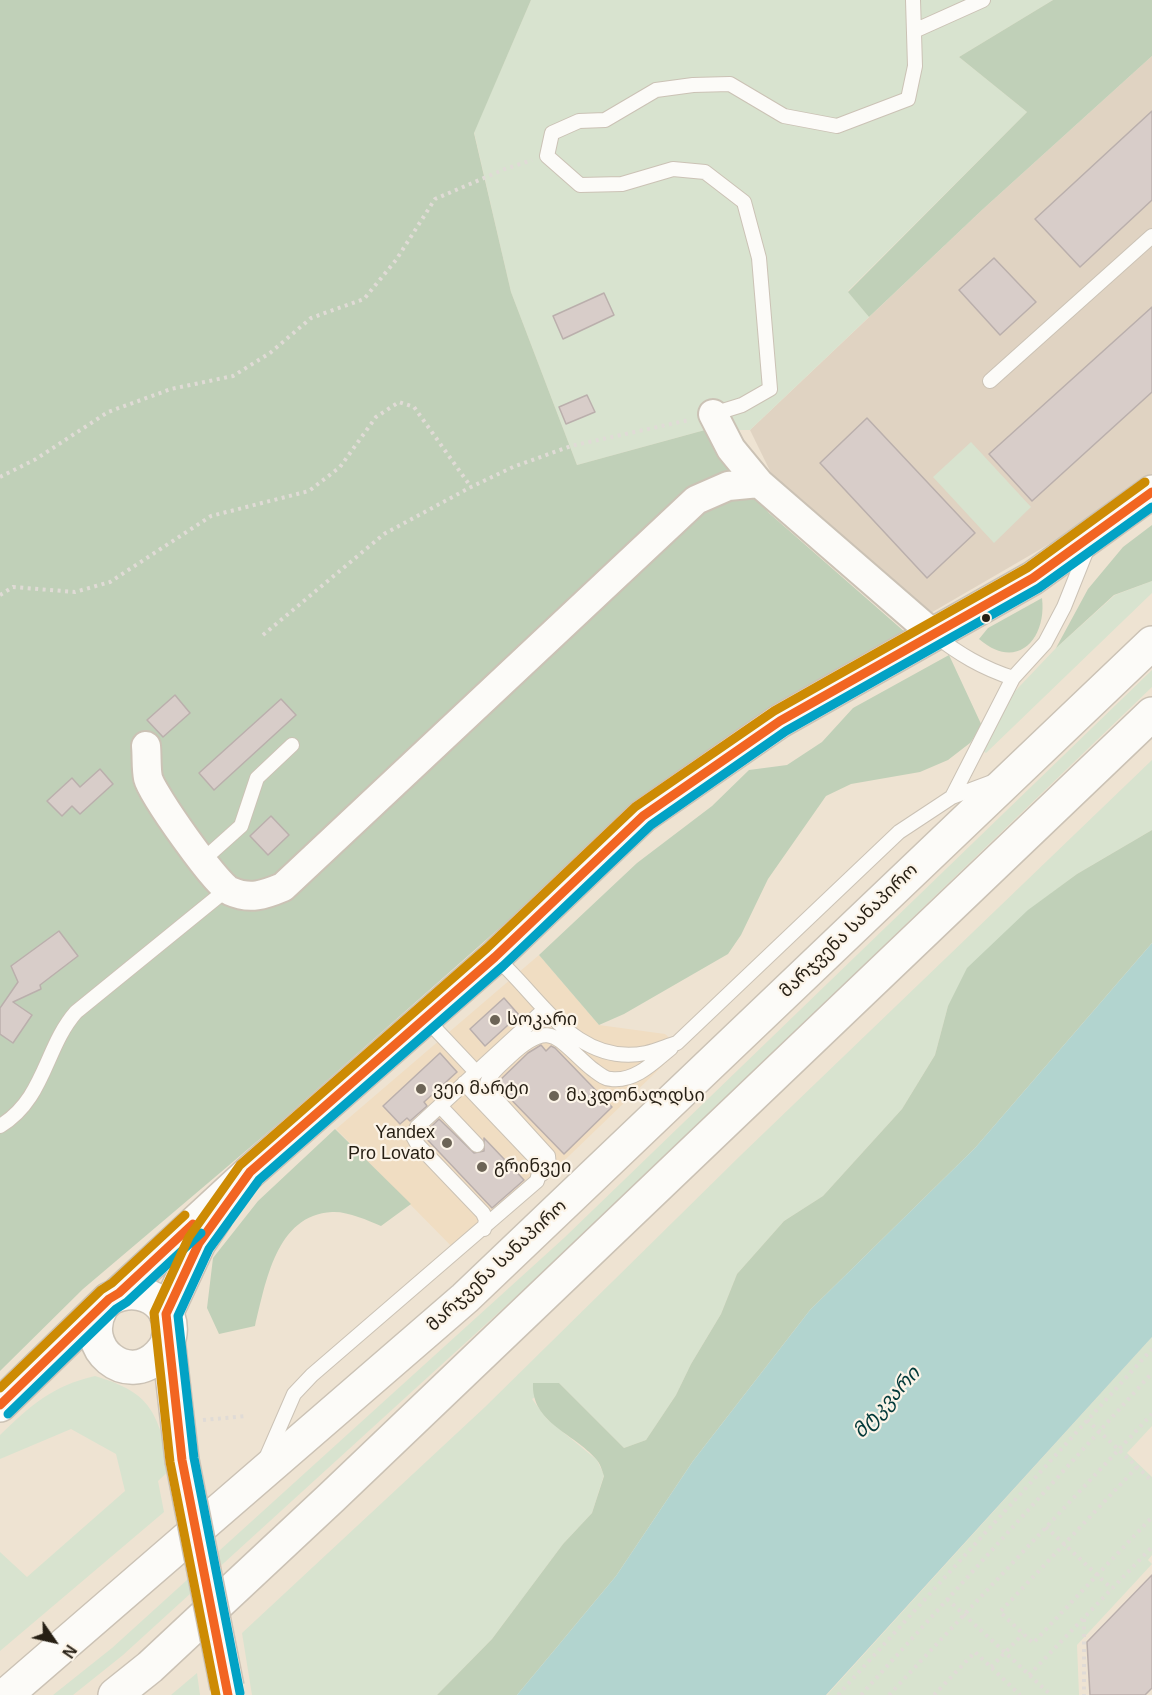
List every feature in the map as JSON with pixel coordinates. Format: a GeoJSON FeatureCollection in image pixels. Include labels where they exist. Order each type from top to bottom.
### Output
{"type":"FeatureCollection","features":[{"type":"Feature","properties":{"kind":"main road"},"geometry":{"type":"LineString","coordinates":[[0,1405],[23,1381],[250,1172],[495,957],[643,816],[780,721],[932,633],[1033,578],[1152,492]]}},
{"type":"Feature","properties":{"kind":"main road","name":"მარჯვენა სანაპირო"},"geometry":{"type":"LineString","coordinates":[[6,1695],[465,1298],[1152,643]]}},
{"type":"Feature","properties":{"kind":"main road"},"geometry":{"type":"LineString","coordinates":[[115,1695],[150,1666],[332,1497],[1152,714]]}},
{"type":"Feature","properties":{"kind":"main road"},"geometry":{"type":"LineString","coordinates":[[23,1381],[62,1362],[79,1358],[118,1363],[152,1361],[159,1355],[167,1327],[199,1244],[250,1172]]}},
{"type":"Feature","properties":{"kind":"main road"},"geometry":{"type":"LineString","coordinates":[[182,1460],[157,1392],[148,1381],[101,1350],[94,1332],[94,1322],[110,1301],[132,1291],[146,1294],[159,1303],[167,1327],[182,1460],[228,1691]]}},
{"type":"Feature","properties":{"kind":"main road"},"geometry":{"type":"LineString","coordinates":[[0,1674],[37,1650],[88,1626]]}},
{"type":"Feature","properties":{"kind":"street"},"geometry":{"type":"LineString","coordinates":[[713,414],[731,449],[759,483],[932,633]]}},
{"type":"Feature","properties":{"kind":"street"},"geometry":{"type":"LineString","coordinates":[[146,746],[148,780],[174,823],[226,890],[244,897],[259,897],[283,887],[696,500],[728,486],[759,483]]}},
{"type":"Feature","properties":{"kind":"lane"},"geometry":{"type":"LineString","coordinates":[[713,414],[742,405],[770,389],[759,258],[744,202],[705,172],[673,169],[622,184],[580,185],[547,156],[552,133],[579,121],[605,120],[656,90],[693,85],[730,84],[784,116],[837,126],[908,99],[915,66],[913,0]]}},
{"type":"Feature","properties":{"kind":"lane"},"geometry":{"type":"LineString","coordinates":[[914,31],[983,0]]}},
{"type":"Feature","properties":{"kind":"lane"},"geometry":{"type":"LineString","coordinates":[[990,381],[1152,236]]}},
{"type":"Feature","properties":{"kind":"lane"},"geometry":{"type":"LineString","coordinates":[[952,797],[1013,678],[1045,643],[1064,607],[1094,534]]}},
{"type":"Feature","properties":{"kind":"lane"},"geometry":{"type":"LineString","coordinates":[[932,633],[963,657],[984,668],[1013,678]]}},
{"type":"Feature","properties":{"kind":"lane"},"geometry":{"type":"LineString","coordinates":[[203,860],[241,826],[258,778],[292,745]]}},
{"type":"Feature","properties":{"kind":"lane"},"geometry":{"type":"LineString","coordinates":[[258,1479],[294,1394],[312,1375],[484,1229],[520,1192],[537,1181],[549,1166],[548,1156],[486,1088],[487,1081],[499,1066],[529,1038],[544,1033],[557,1038],[599,1074],[610,1079],[639,1073],[677,1043],[899,832],[952,797],[1019,772]]}},
{"type":"Feature","properties":{"kind":"lane"},"geometry":{"type":"LineString","coordinates":[[0,1126],[25,1107],[50,1062],[67,1023],[76,1012],[226,890]]}},
{"type":"Feature","properties":{"kind":"lane"},"geometry":{"type":"LineString","coordinates":[[495,957],[510,970],[566,1032],[588,1045],[616,1053],[645,1053],[677,1043]]}},
{"type":"Feature","properties":{"kind":"lane"},"geometry":{"type":"LineString","coordinates":[[484,1229],[486,1220],[483,1213],[418,1145],[413,1136],[417,1127],[544,1010]]}},
{"type":"Feature","properties":{"kind":"lane"},"geometry":{"type":"LineString","coordinates":[[426,1019],[476,1072]]}},
{"type":"Feature","properties":{"kind":"lane"},"geometry":{"type":"LineString","coordinates":[[464,1083],[541,1164],[537,1181]]}},
{"type":"Feature","properties":{"kind":"lane"},"geometry":{"type":"LineString","coordinates":[[440,1106],[477,1145]]}},
{"type":"Feature","properties":{"kind":"path"},"geometry":{"type":"LineString","coordinates":[[0,477],[36,459],[108,412],[171,389],[233,376],[270,353],[311,318],[364,299],[396,260],[435,199],[505,169],[547,156]]}},
{"type":"Feature","properties":{"kind":"path"},"geometry":{"type":"LineString","coordinates":[[0,595],[13,587],[75,592],[110,582],[211,516],[309,491],[340,467],[376,417],[399,402],[414,407],[471,487]]}},
{"type":"Feature","properties":{"kind":"path"},"geometry":{"type":"LineString","coordinates":[[263,634],[384,534],[471,487],[513,467],[572,446],[713,414]]}},
{"type":"Feature","properties":{"kind":"path"},"geometry":{"type":"LineString","coordinates":[[838,1695],[1152,1348]]}},
{"type":"Feature","properties":{"kind":"path"},"geometry":{"type":"LineString","coordinates":[[863,1694],[1152,1373]]}},
{"type":"Feature","properties":{"kind":"path"},"geometry":{"type":"LineString","coordinates":[[890,1695],[1152,1414]]}},
{"type":"Feature","properties":{"kind":"path"},"geometry":{"type":"LineString","coordinates":[[199,1421],[248,1416]]}},
{"type":"Feature","properties":{"kind":"path"},"geometry":{"type":"LineString","coordinates":[[1088,1420],[1152,1481]]}},
{"type":"Feature","properties":{"kind":"path"},"geometry":{"type":"LineString","coordinates":[[1137,1467],[1000,1612],[1033,1643],[1152,1517]]}},
{"type":"Feature","properties":{"kind":"path"},"geometry":{"type":"LineString","coordinates":[[1046,1527],[1112,1589]]}},
{"type":"Feature","properties":{"kind":"path"},"geometry":{"type":"LineString","coordinates":[[1029,1675],[1152,1547]]}},
{"type":"Feature","properties":{"kind":"path"},"geometry":{"type":"LineString","coordinates":[[947,1599],[1051,1695]]}},
{"type":"Feature","properties":{"kind":"path"},"geometry":{"type":"LineString","coordinates":[[1083,1619],[1084,1695]]}},
{"type":"Feature","properties":{"kind":"path"},"geometry":{"type":"LineString","coordinates":[[991,1668],[1023,1634]]}},
{"type":"Feature","properties":{"kind":"path"},"geometry":{"type":"LineString","coordinates":[[934,1695],[975,1652],[1020,1695]]}},
{"type":"Feature","properties":{"kind":"shaded area"},"geometry":{"type":"Polygon","coordinates":[[[1152,56],[1152,475],[1058,539],[929,614],[774,479],[750,430],[982,210],[1152,56]]]}},
{"type":"Feature","properties":{"kind":"shaded area"},"geometry":{"type":"Polygon","coordinates":[[[539,955],[599,1025],[665,1034],[681,1048],[516,1207],[461,1256],[336,1129],[539,955]]]}},
{"type":"Feature","properties":{"kind":"green space"},"geometry":{"type":"Polygon","coordinates":[[[0,0],[531,0],[474,133],[511,292],[577,465],[705,430],[769,513],[906,633],[589,849],[280,1122],[83,1289],[0,1371],[0,0]]]}},
{"type":"Feature","properties":{"kind":"green space"},"geometry":{"type":"Polygon","coordinates":[[[531,0],[1053,0],[959,57],[1027,112],[848,291],[869,317],[750,430],[705,430],[577,465],[511,292],[474,132],[531,0]]]}},
{"type":"Feature","properties":{"kind":"green space"},"geometry":{"type":"Polygon","coordinates":[[[1053,0],[1152,0],[1152,56],[982,210],[869,317],[848,292],[1027,112],[959,57],[1053,0]]]}},
{"type":"Feature","properties":{"kind":"green space"},"geometry":{"type":"Polygon","coordinates":[[[971,442],[1031,507],[994,543],[933,477],[971,442]]]}},
{"type":"Feature","properties":{"kind":"green space"},"geometry":{"type":"Polygon","coordinates":[[[1152,525],[1152,581],[1114,595],[1056,648],[1088,589],[1123,547],[1152,525]]]}},
{"type":"Feature","properties":{"kind":"green space"},"geometry":{"type":"Polygon","coordinates":[[[1152,581],[1152,593],[986,753],[970,743],[982,726],[1056,648],[1115,595],[1152,581]]]}},
{"type":"Feature","properties":{"kind":"green space"},"geometry":{"type":"Polygon","coordinates":[[[1042,598],[1040,626],[1027,646],[1017,651],[1006,652],[993,648],[979,639],[988,628],[1042,598]]]}},
{"type":"Feature","properties":{"kind":"green space"},"geometry":{"type":"Polygon","coordinates":[[[949,655],[982,726],[970,743],[948,760],[920,772],[851,784],[826,796],[768,879],[741,935],[728,954],[624,1014],[599,1025],[539,955],[637,863],[712,806],[749,770],[787,765],[822,742],[853,708],[949,655]]]}},
{"type":"Feature","properties":{"kind":"green space"},"geometry":{"type":"Polygon","coordinates":[[[1152,670],[1152,687],[575,1243],[123,1655],[73,1695],[53,1695],[112,1648],[564,1238],[1152,670]]]}},
{"type":"Feature","properties":{"kind":"green space"},"geometry":{"type":"Polygon","coordinates":[[[1152,760],[1152,830],[1077,874],[1029,910],[948,1006],[935,1055],[902,1109],[823,1196],[784,1221],[737,1274],[721,1314],[691,1364],[676,1395],[646,1440],[624,1448],[559,1383],[532,1399],[547,1419],[597,1460],[604,1475],[592,1513],[563,1544],[492,1639],[437,1695],[252,1695],[242,1633],[485,1407],[741,1155],[1152,760]]]}},
{"type":"Feature","properties":{"kind":"green space"},"geometry":{"type":"Polygon","coordinates":[[[1152,830],[1152,943],[975,1148],[810,1310],[693,1461],[616,1576],[517,1695],[437,1695],[492,1639],[563,1544],[592,1513],[604,1476],[600,1465],[587,1450],[546,1418],[534,1397],[533,1383],[559,1383],[624,1448],[646,1440],[676,1395],[691,1364],[721,1314],[737,1274],[784,1221],[823,1196],[902,1109],[935,1055],[948,1006],[967,968],[1028,910],[1077,874],[1152,830]]]}},
{"type":"Feature","properties":{"kind":"green space"},"geometry":{"type":"Polygon","coordinates":[[[335,1129],[411,1204],[381,1226],[357,1216],[338,1212],[313,1216],[298,1225],[286,1238],[269,1271],[255,1326],[219,1334],[207,1308],[213,1258],[258,1201],[335,1129]]]}},
{"type":"Feature","properties":{"kind":"green space"},"geometry":{"type":"Polygon","coordinates":[[[1152,1337],[1152,1426],[1127,1453],[1152,1477],[1152,1555],[1148,1560],[1152,1564],[1077,1645],[1079,1695],[827,1695],[1152,1337]]]}},
{"type":"Feature","properties":{"kind":"green space"},"geometry":{"type":"Polygon","coordinates":[[[95,1376],[130,1390],[150,1408],[156,1419],[172,1468],[158,1481],[164,1512],[0,1651],[0,1552],[27,1577],[125,1491],[116,1454],[71,1429],[0,1459],[0,1435],[54,1391],[95,1376]]]}},
{"type":"Feature","properties":{"kind":"green space"},"geometry":{"type":"Polygon","coordinates":[[[197,1673],[200,1695],[171,1695],[197,1673]]]}},
{"type":"Feature","properties":{"kind":"water","name":"მტკვარი"},"geometry":{"type":"Polygon","coordinates":[[[1152,943],[1152,1337],[826,1695],[517,1695],[616,1576],[693,1461],[810,1310],[975,1148],[1152,943]]]}},
{"type":"Feature","properties":{"kind":"building"},"geometry":{"type":"Polygon","coordinates":[[[1152,111],[1152,200],[1080,267],[1035,219],[1152,111]]]}},
{"type":"Feature","properties":{"kind":"building"},"geometry":{"type":"Polygon","coordinates":[[[994,258],[1036,302],[1000,335],[959,290],[994,258]]]}},
{"type":"Feature","properties":{"kind":"building"},"geometry":{"type":"Polygon","coordinates":[[[604,293],[614,315],[563,339],[553,316],[604,293]]]}},
{"type":"Feature","properties":{"kind":"building"},"geometry":{"type":"Polygon","coordinates":[[[1152,307],[1152,392],[1032,501],[989,454],[1152,307]]]}},
{"type":"Feature","properties":{"kind":"building"},"geometry":{"type":"Polygon","coordinates":[[[587,395],[595,412],[566,424],[559,407],[587,395]]]}},
{"type":"Feature","properties":{"kind":"building"},"geometry":{"type":"Polygon","coordinates":[[[867,418],[975,533],[927,578],[820,463],[867,418]]]}},
{"type":"Feature","properties":{"kind":"building"},"geometry":{"type":"Polygon","coordinates":[[[175,695],[190,713],[163,737],[147,720],[175,695]]]}},
{"type":"Feature","properties":{"kind":"building"},"geometry":{"type":"Polygon","coordinates":[[[281,699],[296,715],[214,790],[199,773],[281,699]]]}},
{"type":"Feature","properties":{"kind":"building"},"geometry":{"type":"Polygon","coordinates":[[[100,769],[113,784],[80,814],[72,806],[62,816],[47,801],[72,778],[80,787],[100,769]]]}},
{"type":"Feature","properties":{"kind":"building"},"geometry":{"type":"Polygon","coordinates":[[[271,816],[289,835],[268,855],[250,836],[271,816]]]}},
{"type":"Feature","properties":{"kind":"building"},"geometry":{"type":"Polygon","coordinates":[[[59,931],[78,956],[40,985],[41,989],[13,1002],[32,1015],[13,1043],[0,1034],[0,1008],[18,982],[11,966],[59,931]]]}},
{"type":"Feature","properties":{"kind":"building"},"geometry":{"type":"Polygon","coordinates":[[[504,998],[519,1015],[485,1046],[470,1029],[504,998]]]}},
{"type":"Feature","properties":{"kind":"building","name":"მაკდონალდსი"},"geometry":{"type":"Polygon","coordinates":[[[541,1045],[546,1051],[551,1046],[555,1048],[612,1107],[564,1154],[496,1084],[528,1053],[541,1045]]]}},
{"type":"Feature","properties":{"kind":"building"},"geometry":{"type":"Polygon","coordinates":[[[440,1053],[457,1072],[424,1102],[427,1106],[410,1121],[407,1118],[400,1124],[383,1106],[440,1053]]]}},
{"type":"Feature","properties":{"kind":"building","name":"გრინვეი"},"geometry":{"type":"Polygon","coordinates":[[[439,1119],[474,1153],[484,1151],[484,1138],[524,1180],[492,1208],[423,1135],[439,1119]]]}},
{"type":"Feature","properties":{"kind":"building"},"geometry":{"type":"Polygon","coordinates":[[[1152,1575],[1152,1688],[1145,1695],[1090,1695],[1087,1642],[1152,1575]]]}},
{"type":"Feature","properties":{"kind":"transit line"},"geometry":{"type":"LineString","coordinates":[[216,1695],[170,1462],[154,1313],[189,1237],[240,1165],[487,948],[635,807],[774,711],[1027,568],[1145,482]]}},
{"type":"Feature","properties":{"kind":"transit line"},"geometry":{"type":"LineString","coordinates":[[228,1695],[182,1460],[166,1314],[199,1243],[250,1172],[495,957],[643,816],[780,721],[1033,578],[1152,492]]}},
{"type":"Feature","properties":{"kind":"transit line"},"geometry":{"type":"LineString","coordinates":[[240,1693],[194,1458],[178,1316],[209,1249],[259,1180],[503,966],[651,825],[786,731],[1039,588],[1152,507]]}},
{"type":"Feature","properties":{"kind":"transit line"},"geometry":{"type":"LineString","coordinates":[[0,1388],[101,1290],[112,1283],[185,1215]]}},
{"type":"Feature","properties":{"kind":"transit line"},"geometry":{"type":"LineString","coordinates":[[0,1405],[109,1299],[119,1293],[193,1224]]}},
{"type":"Feature","properties":{"kind":"transit line"},"geometry":{"type":"LineString","coordinates":[[8,1414],[116,1309],[127,1302],[201,1233]]}},
{"type":"Feature","properties":{"kind":"place","name":"სოკარი"},"geometry":{"type":"Point","coordinates":[495,1020]}},
{"type":"Feature","properties":{"kind":"place","name":"ვეი მარტი"},"geometry":{"type":"Point","coordinates":[421,1089]}},
{"type":"Feature","properties":{"kind":"place","name":"მაკდონალდსი"},"geometry":{"type":"Point","coordinates":[554,1096]}},
{"type":"Feature","properties":{"kind":"place","name":"Yandex Pro Lovato"},"geometry":{"type":"Point","coordinates":[447,1143]}},
{"type":"Feature","properties":{"kind":"place","name":"გრინვეი"},"geometry":{"type":"Point","coordinates":[482,1167]}}]}
